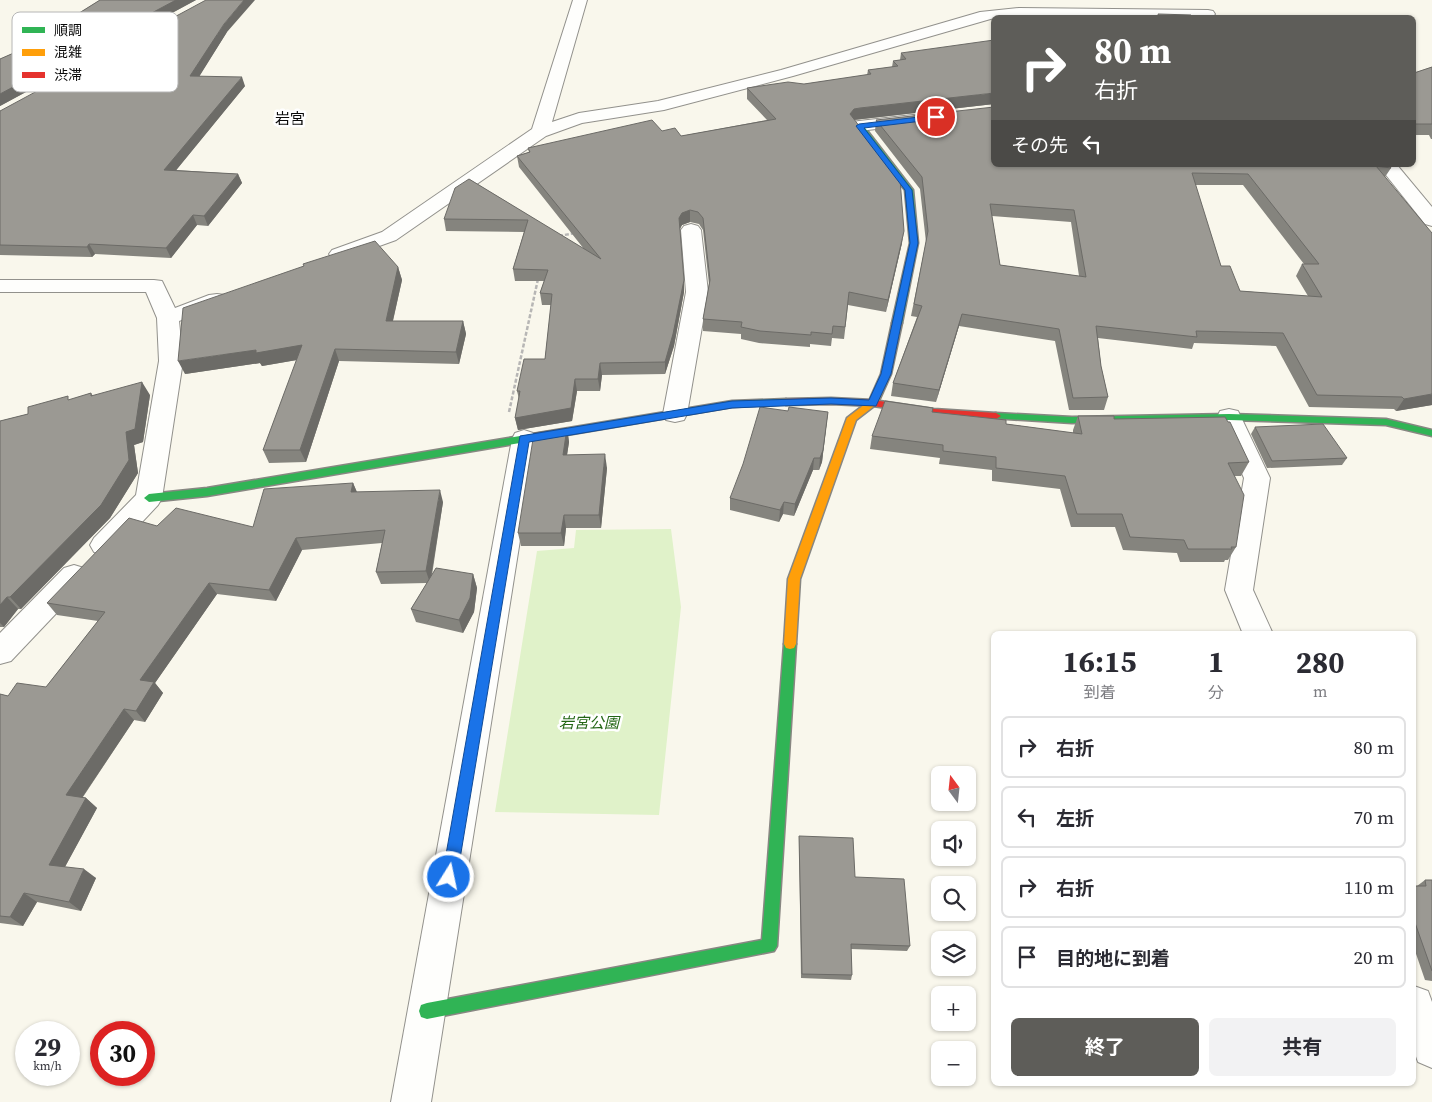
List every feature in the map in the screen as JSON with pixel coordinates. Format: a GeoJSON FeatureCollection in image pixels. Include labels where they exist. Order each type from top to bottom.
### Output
{"type":"FeatureCollection","features":[{"type":"Feature","properties":{"kind":"street"},"geometry":{"type":"LineString","coordinates":[[540,132],[580,0]]}},
{"type":"Feature","properties":{"kind":"street"},"geometry":{"type":"LineString","coordinates":[[1173,0],[1213,15]]}},
{"type":"Feature","properties":{"kind":"street"},"geometry":{"type":"LineString","coordinates":[[324,260],[389,236],[540,132],[579,118],[658,106],[788,73],[980,16],[1019,12],[1208,14]]}},
{"type":"Feature","properties":{"kind":"street"},"geometry":{"type":"LineString","coordinates":[[859,126],[927,118]]}},
{"type":"Feature","properties":{"kind":"street"},"geometry":{"type":"LineString","coordinates":[[427,1011],[769,946],[794,579],[852,418],[873,403],[886,374],[914,243],[908,190],[859,126]]}},
{"type":"Feature","properties":{"kind":"street"},"geometry":{"type":"LineString","coordinates":[[1389,167],[1432,220]]}},
{"type":"Feature","properties":{"kind":"street"},"geometry":{"type":"LineString","coordinates":[[675,414],[697,292],[691,230]]}},
{"type":"Feature","properties":{"kind":"street"},"geometry":{"type":"LineString","coordinates":[[0,286],[154,286],[168,318],[171,361],[149,498],[0,652]]}},
{"type":"Feature","properties":{"kind":"street"},"geometry":{"type":"LineString","coordinates":[[168,318],[232,294]]}},
{"type":"Feature","properties":{"kind":"street"},"geometry":{"type":"LineString","coordinates":[[149,498],[207,492],[732,404],[831,401],[873,403],[934,412],[1072,420],[1229,417],[1386,422],[1432,432]]}},
{"type":"Feature","properties":{"kind":"street"},"geometry":{"type":"LineString","coordinates":[[1229,417],[1257,478],[1239,590],[1257,631]]}},
{"type":"Feature","properties":{"kind":"street"},"geometry":{"type":"LineString","coordinates":[[412,1102],[513,441]]}},
{"type":"Feature","properties":{"kind":"street"},"geometry":{"type":"LineString","coordinates":[[1416,1010],[1432,1048]]}},
{"type":"Feature","properties":{"kind":"path"},"geometry":{"type":"LineString","coordinates":[[554,238],[579,233]]}},
{"type":"Feature","properties":{"kind":"path"},"geometry":{"type":"LineString","coordinates":[[513,441],[538,277]]}},
{"type":"Feature","properties":{"kind":"green space","name":"岩宮公園"},"geometry":{"type":"Polygon","coordinates":[[[671,529],[681,607],[659,815],[495,812],[537,551],[574,548],[576,530],[671,529]]]}},
{"type":"Feature","properties":{"kind":"building"},"geometry":{"type":"Polygon","coordinates":[[[100,0],[176,0],[154,12],[81,12],[100,0]]]}},
{"type":"Feature","properties":{"kind":"building"},"geometry":{"type":"Polygon","coordinates":[[[206,0],[244,0],[224,24],[190,76],[242,77],[164,170],[238,174],[204,216],[193,215],[166,248],[89,244],[87,247],[0,245],[0,111],[35,92],[178,92],[178,15],[206,0]]]}},
{"type":"Feature","properties":{"kind":"building"},"geometry":{"type":"Polygon","coordinates":[[[1158,14],[1191,15],[1158,15],[1158,14]]]}},
{"type":"Feature","properties":{"kind":"building"},"geometry":{"type":"Polygon","coordinates":[[[991,40],[991,93],[860,108],[854,109],[850,114],[900,179],[904,231],[888,300],[849,292],[845,327],[833,326],[832,334],[811,332],[811,335],[760,331],[741,327],[742,322],[703,319],[710,280],[703,218],[698,212],[690,210],[682,213],[679,218],[684,280],[665,362],[600,363],[598,379],[575,379],[571,408],[515,418],[520,391],[517,391],[524,359],[545,359],[552,294],[540,293],[548,270],[513,269],[528,220],[444,219],[455,188],[469,179],[601,259],[517,156],[530,152],[528,148],[652,120],[662,131],[675,128],[681,136],[776,119],[747,88],[788,82],[804,84],[871,74],[868,70],[898,66],[893,61],[906,59],[901,53],[991,40]]]}},
{"type":"Feature","properties":{"kind":"building"},"geometry":{"type":"Polygon","coordinates":[[[12,54],[12,88],[0,94],[0,59],[12,54]]]}},
{"type":"Feature","properties":{"kind":"building"},"geometry":{"type":"Polygon","coordinates":[[[1432,67],[1432,124],[1416,124],[1416,72],[1432,67]]]}},
{"type":"Feature","properties":{"kind":"building"},"geometry":{"type":"Polygon","coordinates":[[[991,107],[991,167],[1377,167],[1432,233],[1432,394],[1404,399],[1402,397],[1317,395],[1283,333],[1196,331],[1197,337],[1096,326],[1101,366],[1108,397],[1073,398],[1059,329],[962,314],[939,390],[893,383],[922,306],[914,304],[928,231],[922,177],[876,120],[991,107]],[[1192,173],[1221,266],[1230,266],[1240,291],[1322,297],[1302,264],[1319,264],[1248,174],[1192,173]],[[990,204],[1000,265],[1086,277],[1074,210],[990,204]]]}},
{"type":"Feature","properties":{"kind":"building"},"geometry":{"type":"Polygon","coordinates":[[[375,241],[398,267],[386,321],[463,321],[456,352],[335,349],[300,450],[263,450],[302,345],[256,353],[256,350],[178,361],[183,308],[304,266],[303,264],[375,241]]]}},
{"type":"Feature","properties":{"kind":"building"},"geometry":{"type":"Polygon","coordinates":[[[142,382],[135,429],[126,432],[129,460],[101,505],[0,605],[0,421],[28,414],[28,407],[68,396],[68,400],[91,393],[91,396],[142,382]]]}},
{"type":"Feature","properties":{"kind":"building"},"geometry":{"type":"Polygon","coordinates":[[[885,401],[933,408],[932,412],[1006,420],[1006,424],[1082,434],[1078,416],[1114,416],[1114,419],[1225,417],[1230,422],[1249,462],[1228,463],[1244,495],[1236,547],[1231,547],[1232,549],[1188,549],[1184,540],[1130,537],[1122,514],[1077,514],[1065,476],[996,468],[996,457],[943,451],[943,445],[872,436],[885,401]]]}},
{"type":"Feature","properties":{"kind":"building"},"geometry":{"type":"Polygon","coordinates":[[[760,407],[788,411],[789,407],[828,412],[823,450],[820,458],[814,458],[795,504],[784,502],[780,510],[730,498],[743,464],[760,407]]]}},
{"type":"Feature","properties":{"kind":"building"},"geometry":{"type":"Polygon","coordinates":[[[1323,424],[1347,458],[1272,461],[1255,427],[1323,424]]]}},
{"type":"Feature","properties":{"kind":"building"},"geometry":{"type":"Polygon","coordinates":[[[567,428],[563,455],[605,454],[599,515],[564,515],[561,533],[518,533],[534,433],[567,428]]]}},
{"type":"Feature","properties":{"kind":"building"},"geometry":{"type":"Polygon","coordinates":[[[353,483],[351,492],[440,490],[426,571],[376,572],[385,530],[296,538],[269,590],[209,583],[140,680],[154,682],[136,711],[124,709],[66,795],[86,798],[49,865],[84,869],[69,902],[24,893],[10,917],[0,916],[0,694],[8,696],[17,683],[46,687],[105,612],[47,603],[129,518],[157,526],[176,508],[253,527],[264,489],[353,483]]]}},
{"type":"Feature","properties":{"kind":"building"},"geometry":{"type":"Polygon","coordinates":[[[436,568],[473,574],[470,598],[459,620],[411,609],[436,568]]]}},
{"type":"Feature","properties":{"kind":"building"},"geometry":{"type":"Polygon","coordinates":[[[799,836],[853,838],[855,877],[904,879],[910,946],[851,944],[852,975],[802,974],[799,836]]]}},
{"type":"Feature","properties":{"kind":"building"},"geometry":{"type":"Polygon","coordinates":[[[1425,880],[1432,880],[1432,971],[1416,926],[1416,886],[1426,886],[1425,880]]]}},
{"type":"Feature","properties":{"kind":"traffic: fast"},"geometry":{"type":"LineString","coordinates":[[859,126],[909,190],[914,243],[897,323]]}},
{"type":"Feature","properties":{"kind":"traffic: fast"},"geometry":{"type":"LineString","coordinates":[[149,498],[207,492],[732,404],[786,402]]}},
{"type":"Feature","properties":{"kind":"traffic: fast"},"geometry":{"type":"LineString","coordinates":[[996,416],[1072,420],[1229,417],[1386,422],[1432,433]]}},
{"type":"Feature","properties":{"kind":"traffic: fast"},"geometry":{"type":"LineString","coordinates":[[427,1011],[769,946],[790,644]]}},
{"type":"Feature","properties":{"kind":"traffic: slow"},"geometry":{"type":"LineString","coordinates":[[790,644],[794,579],[852,418],[873,403],[886,374],[897,323]]}},
{"type":"Feature","properties":{"kind":"traffic: jam"},"geometry":{"type":"LineString","coordinates":[[786,402],[831,401],[873,403],[934,412],[996,416]]}},
{"type":"Feature","properties":{"kind":"district","name":"岩宮"},"geometry":{"type":"Point","coordinates":[290,119]}},
{"type":"Feature","properties":{"kind":"route"},"geometry":{"type":"LineString","coordinates":[[449,877],[524,439],[732,404],[831,401],[873,403],[886,374],[914,243],[908,190],[859,126],[936,117]]}}]}
